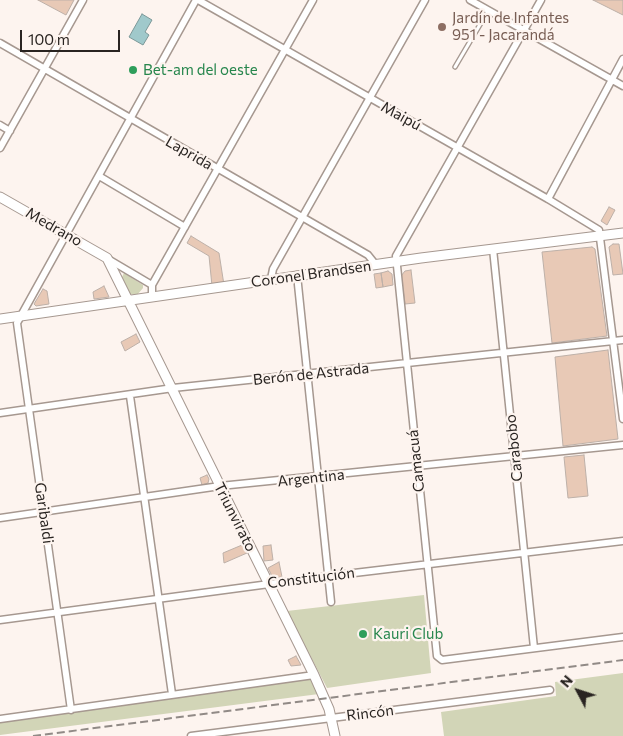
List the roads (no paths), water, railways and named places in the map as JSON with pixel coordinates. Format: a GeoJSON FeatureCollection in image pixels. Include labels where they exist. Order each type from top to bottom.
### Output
{"type":"FeatureCollection","features":[{"type":"Feature","properties":{"kind":"street"},"geometry":{"type":"LineString","coordinates":[[0,148],[83,0]]}},
{"type":"Feature","properties":{"kind":"street"},"geometry":{"type":"LineString","coordinates":[[19,316],[197,0]]}},
{"type":"Feature","properties":{"kind":"street","name":"Maipú"},"geometry":{"type":"LineString","coordinates":[[197,0],[548,199],[596,228],[601,235]]}},
{"type":"Feature","properties":{"kind":"street"},"geometry":{"type":"LineString","coordinates":[[152,297],[152,286],[313,0]]}},
{"type":"Feature","properties":{"kind":"street"},"geometry":{"type":"LineString","coordinates":[[271,279],[273,270],[425,0]]}},
{"type":"Feature","properties":{"kind":"street"},"geometry":{"type":"LineString","coordinates":[[470,0],[623,86]]}},
{"type":"Feature","properties":{"kind":"street"},"geometry":{"type":"LineString","coordinates":[[395,262],[398,251],[458,148],[540,0]]}},
{"type":"Feature","properties":{"kind":"street","name":"Laprida"},"geometry":{"type":"LineString","coordinates":[[0,43],[368,255],[376,264]]}},
{"type":"Feature","properties":{"kind":"street"},"geometry":{"type":"LineString","coordinates":[[548,199],[623,58]]}},
{"type":"Feature","properties":{"kind":"street"},"geometry":{"type":"LineString","coordinates":[[0,125],[10,131]]}},
{"type":"Feature","properties":{"kind":"street"},"geometry":{"type":"LineString","coordinates":[[99,176],[185,227]]}},
{"type":"Feature","properties":{"kind":"street","name":"Medrano"},"geometry":{"type":"LineString","coordinates":[[0,196],[152,286]]}},
{"type":"Feature","properties":{"kind":"street","name":"Coronel Brandsen"},"geometry":{"type":"LineString","coordinates":[[0,319],[376,264],[623,233]]}},
{"type":"Feature","properties":{"kind":"street"},"geometry":{"type":"LineString","coordinates":[[601,235],[623,419]]}},
{"type":"Feature","properties":{"kind":"street","name":"Carabobo"},"geometry":{"type":"LineString","coordinates":[[492,249],[534,648]]}},
{"type":"Feature","properties":{"kind":"street"},"geometry":{"type":"LineString","coordinates":[[107,258],[128,300]]}},
{"type":"Feature","properties":{"kind":"street","name":"Camacuá"},"geometry":{"type":"LineString","coordinates":[[395,262],[427,565],[439,659],[534,648]]}},
{"type":"Feature","properties":{"kind":"street"},"geometry":{"type":"LineString","coordinates":[[297,275],[331,602]]}},
{"type":"Feature","properties":{"kind":"street","name":"Triunvirato"},"geometry":{"type":"LineString","coordinates":[[128,300],[314,675],[332,718],[335,736]]}},
{"type":"Feature","properties":{"kind":"street","name":"Garibaldi"},"geometry":{"type":"LineString","coordinates":[[19,316],[17,323],[71,710]]}},
{"type":"Feature","properties":{"kind":"street","name":"Berón de Astrada"},"geometry":{"type":"LineString","coordinates":[[0,413],[130,396],[172,388],[623,340]]}},
{"type":"Feature","properties":{"kind":"street"},"geometry":{"type":"LineString","coordinates":[[130,396],[172,694]]}},
{"type":"Feature","properties":{"kind":"street","name":"Argentina"},"geometry":{"type":"LineString","coordinates":[[0,518],[145,499],[220,486],[318,478],[623,445]]}},
{"type":"Feature","properties":{"kind":"street","name":"Constitución"},"geometry":{"type":"LineString","coordinates":[[0,620],[268,583],[427,565],[524,551],[623,541]]}},
{"type":"Feature","properties":{"kind":"street"},"geometry":{"type":"LineString","coordinates":[[534,648],[623,636]]}},
{"type":"Feature","properties":{"kind":"street"},"geometry":{"type":"LineString","coordinates":[[0,719],[314,675]]}},
{"type":"Feature","properties":{"kind":"street","name":"Rincón"},"geometry":{"type":"LineString","coordinates":[[191,736],[550,690]]}},
{"type":"Feature","properties":{"kind":"lane"},"geometry":{"type":"LineString","coordinates":[[455,67],[488,10]]}},
{"type":"Feature","properties":{"kind":"water"},"geometry":{"type":"Polygon","coordinates":[[[142,14],[152,20],[145,32],[149,35],[143,45],[129,37],[142,14]]]}},
{"type":"Feature","properties":{"kind":"railway"},"geometry":{"type":"LineString","coordinates":[[33,736],[623,660]]}},
{"type":"Feature","properties":{"kind":"place","name":"Jardín de Infantes 951 - Jacarandá"},"geometry":{"type":"Point","coordinates":[442,27]}},
{"type":"Feature","properties":{"kind":"place","name":"Bet-am del oeste"},"geometry":{"type":"Point","coordinates":[133,70]}},
{"type":"Feature","properties":{"kind":"place","name":"Kauri Club"},"geometry":{"type":"Point","coordinates":[363,634]}}]}
